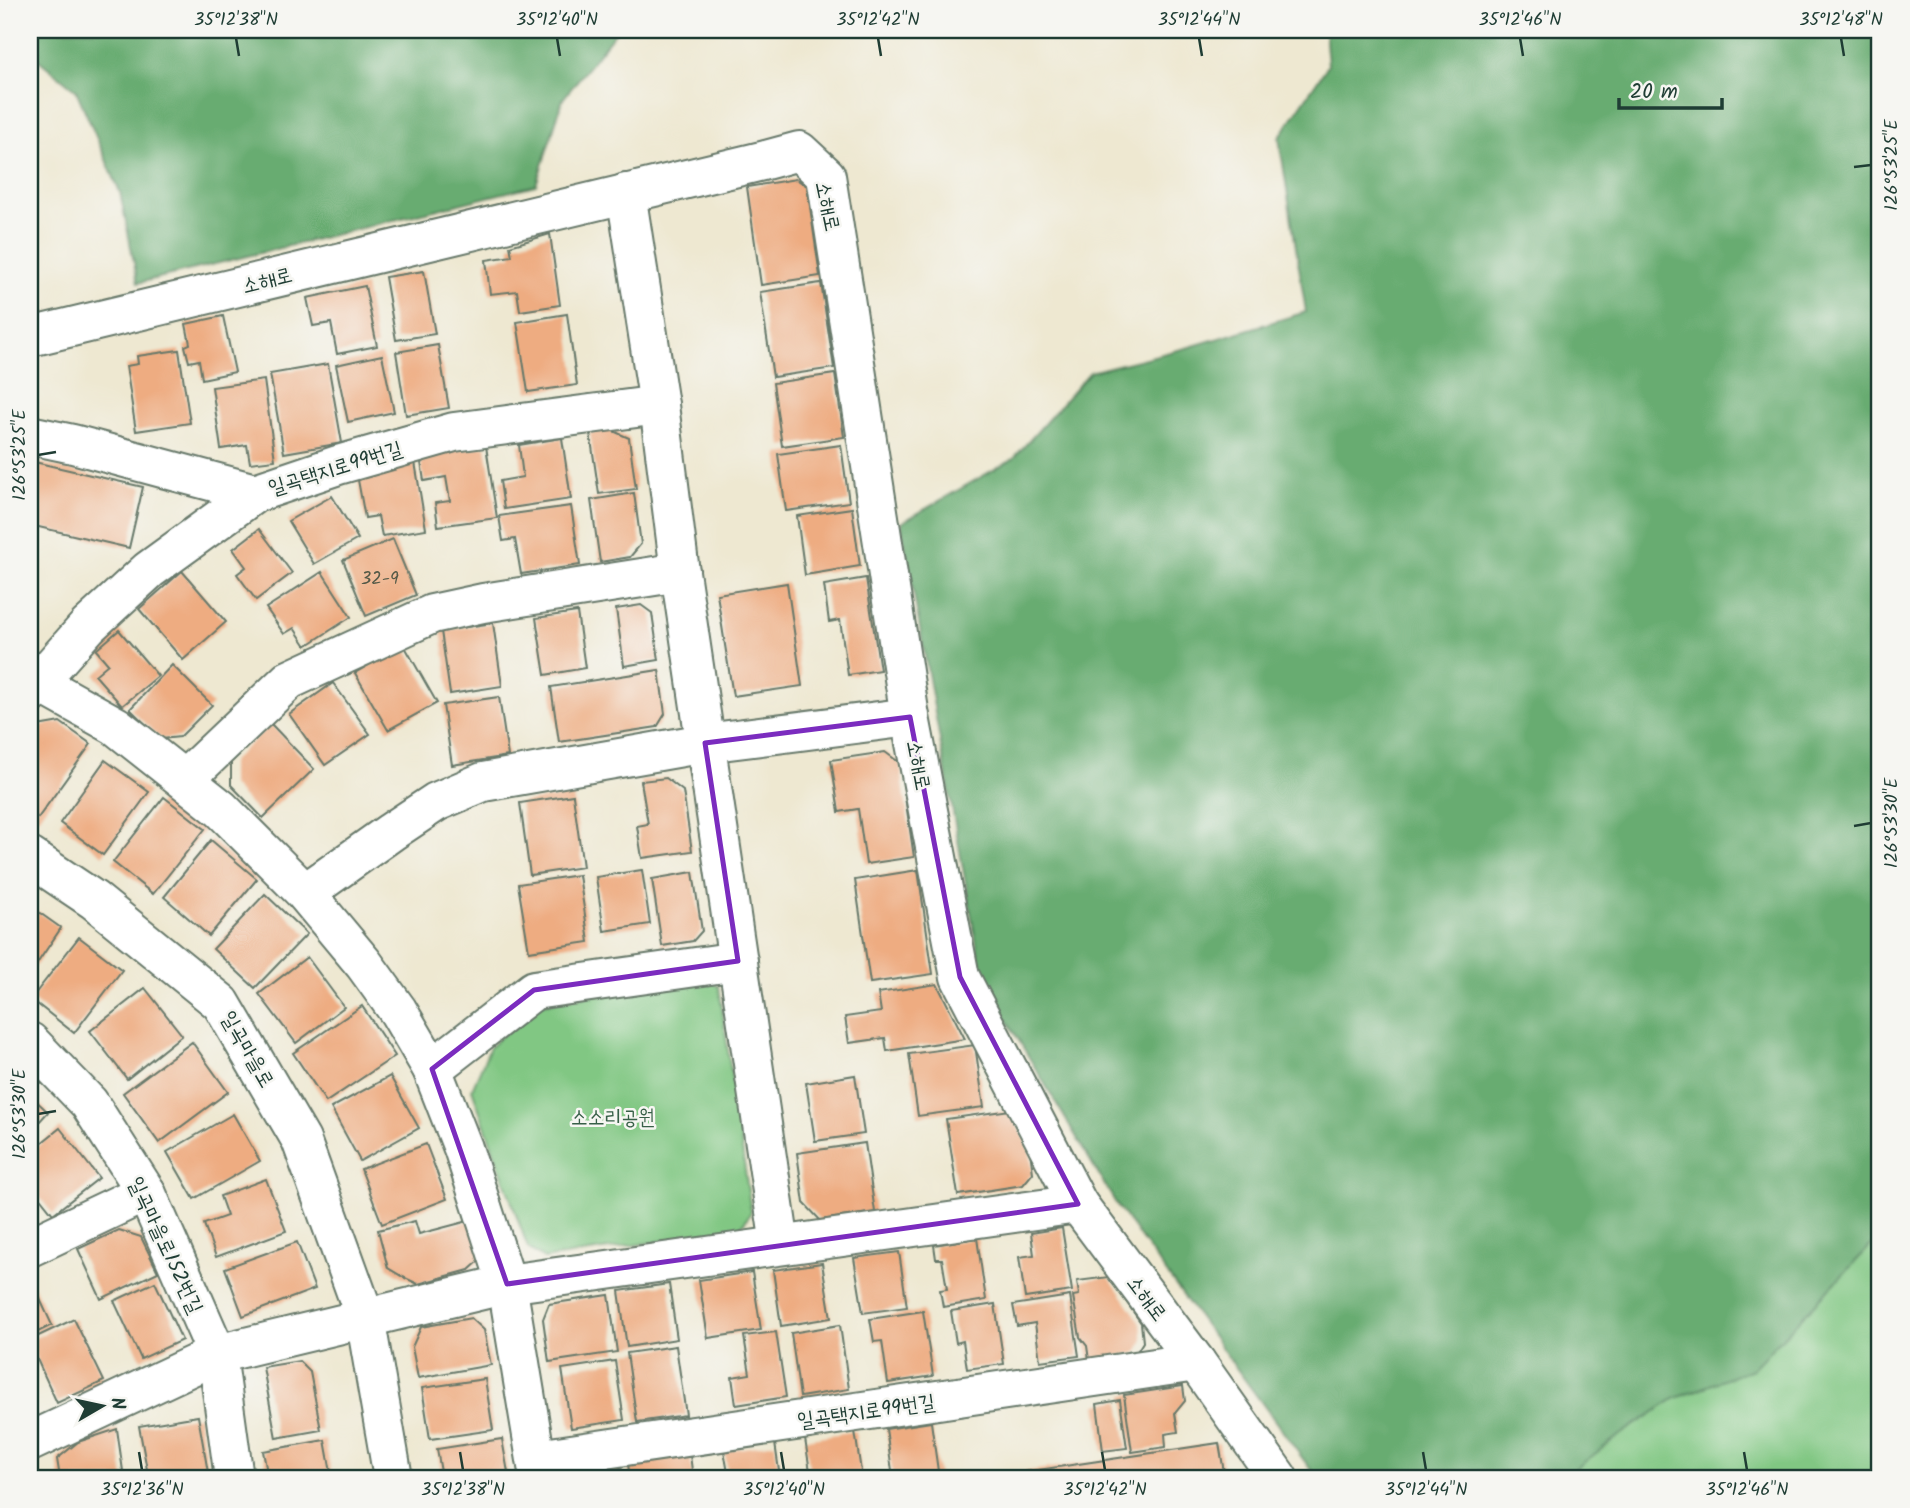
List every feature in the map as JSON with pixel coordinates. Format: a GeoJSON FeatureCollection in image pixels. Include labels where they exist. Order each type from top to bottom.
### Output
{"type":"FeatureCollection","features":[{"type":"Feature","properties":{"kind":"street","name":"소해로"},"geometry":{"type":"LineString","coordinates":[[30,337],[799,151],[826,176],[910,717],[960,977],[1078,1204],[1279,1478]]}},
{"type":"Feature","properties":{"kind":"street"},"geometry":{"type":"LineString","coordinates":[[626,193],[780,1245]]}},
{"type":"Feature","properties":{"kind":"street","name":"일곡택지로99번길"},"geometry":{"type":"LineString","coordinates":[[659,405],[454,432],[338,465],[255,493],[149,570],[88,626],[32,685],[116,726],[221,809],[304,893],[364,964],[398,1011],[432,1069],[463,1148],[507,1284],[538,1469],[1196,1362]]}},
{"type":"Feature","properties":{"kind":"street"},"geometry":{"type":"LineString","coordinates":[[30,435],[255,493]]}},
{"type":"Feature","properties":{"kind":"street"},"geometry":{"type":"LineString","coordinates":[[185,779],[289,680],[432,614],[483,603],[680,572]]}},
{"type":"Feature","properties":{"kind":"street"},"geometry":{"type":"LineString","coordinates":[[304,893],[436,802],[483,782],[705,743],[910,717]]}},
{"type":"Feature","properties":{"kind":"street","name":"일곡마을로"},"geometry":{"type":"LineString","coordinates":[[30,857],[94,900],[221,1003],[302,1140],[365,1317],[393,1478]]}},
{"type":"Feature","properties":{"kind":"street"},"geometry":{"type":"LineString","coordinates":[[432,1069],[534,990],[738,961]]}},
{"type":"Feature","properties":{"kind":"street","name":"일곡마을로152번길"},"geometry":{"type":"LineString","coordinates":[[30,1042],[89,1103],[146,1192],[217,1354],[234,1478]]}},
{"type":"Feature","properties":{"kind":"street"},"geometry":{"type":"LineString","coordinates":[[30,1247],[146,1192]]}},
{"type":"Feature","properties":{"kind":"street"},"geometry":{"type":"LineString","coordinates":[[30,1442],[217,1354],[507,1284],[1078,1204]]}},
{"type":"Feature","properties":{"kind":"highlighted area"},"geometry":{"type":"Polygon","coordinates":[[[910,717],[960,977],[1078,1204],[507,1284],[432,1069],[534,990],[738,961],[705,743],[910,717]]]}},
{"type":"Feature","properties":{"kind":"green space"},"geometry":{"type":"Polygon","coordinates":[[[30,30],[617,30],[563,99],[536,185],[138,283],[120,192],[76,90],[30,53],[30,30]]]}},
{"type":"Feature","properties":{"kind":"green space"},"geometry":{"type":"Polygon","coordinates":[[[1325,30],[1880,30],[1880,1236],[1752,1369],[1676,1398],[1621,1434],[1563,1478],[1317,1478],[1118,1207],[983,980],[901,523],[1014,458],[1090,372],[1186,348],[1306,312],[1279,138],[1328,65],[1325,30]]]}},
{"type":"Feature","properties":{"kind":"green space","name":"소소리공원"},"geometry":{"type":"Polygon","coordinates":[[[704,976],[719,987],[751,1212],[740,1229],[544,1259],[528,1248],[472,1089],[490,1047],[534,1005],[704,976]]]}},
{"type":"Feature","properties":{"kind":"green space"},"geometry":{"type":"Polygon","coordinates":[[[1880,1236],[1880,1478],[1563,1478],[1621,1434],[1676,1398],[1752,1369],[1880,1236]]]}},
{"type":"Feature","properties":{"kind":"building"},"geometry":{"type":"Polygon","coordinates":[[[796,179],[807,186],[820,276],[761,285],[747,187],[796,179]]]}},
{"type":"Feature","properties":{"kind":"building"},"geometry":{"type":"Polygon","coordinates":[[[550,234],[560,305],[520,311],[517,291],[490,294],[486,260],[512,256],[510,246],[550,234]]]}},
{"type":"Feature","properties":{"kind":"building"},"geometry":{"type":"Polygon","coordinates":[[[424,271],[435,334],[396,340],[385,277],[424,271]]]}},
{"type":"Feature","properties":{"kind":"building"},"geometry":{"type":"Polygon","coordinates":[[[821,283],[834,368],[773,377],[760,292],[821,283]]]}},
{"type":"Feature","properties":{"kind":"building"},"geometry":{"type":"Polygon","coordinates":[[[365,286],[377,346],[337,354],[331,323],[313,326],[307,298],[365,286]]]}},
{"type":"Feature","properties":{"kind":"building"},"geometry":{"type":"Polygon","coordinates":[[[567,314],[577,385],[528,392],[517,322],[567,314]]]}},
{"type":"Feature","properties":{"kind":"building"},"geometry":{"type":"Polygon","coordinates":[[[223,316],[235,372],[202,379],[199,360],[189,362],[185,346],[190,344],[186,324],[223,316]]]}},
{"type":"Feature","properties":{"kind":"building"},"geometry":{"type":"Polygon","coordinates":[[[438,345],[449,408],[406,415],[396,352],[438,345]]]}},
{"type":"Feature","properties":{"kind":"building"},"geometry":{"type":"Polygon","coordinates":[[[179,350],[190,423],[136,431],[126,366],[138,364],[137,356],[179,350]]]}},
{"type":"Feature","properties":{"kind":"building"},"geometry":{"type":"Polygon","coordinates":[[[382,355],[394,412],[348,422],[336,365],[382,355]]]}},
{"type":"Feature","properties":{"kind":"building"},"geometry":{"type":"Polygon","coordinates":[[[328,364],[342,443],[284,453],[270,374],[328,364]]]}},
{"type":"Feature","properties":{"kind":"building"},"geometry":{"type":"Polygon","coordinates":[[[835,374],[844,437],[782,446],[773,383],[835,374]]]}},
{"type":"Feature","properties":{"kind":"building"},"geometry":{"type":"Polygon","coordinates":[[[264,380],[275,460],[250,463],[247,445],[221,449],[212,387],[264,380]]]}},
{"type":"Feature","properties":{"kind":"building"},"geometry":{"type":"Polygon","coordinates":[[[611,430],[629,438],[636,489],[599,494],[590,433],[611,430]]]}},
{"type":"Feature","properties":{"kind":"building"},"geometry":{"type":"Polygon","coordinates":[[[562,438],[571,499],[504,509],[500,481],[523,477],[519,445],[562,438]]]}},
{"type":"Feature","properties":{"kind":"building"},"geometry":{"type":"Polygon","coordinates":[[[841,445],[849,502],[786,511],[778,454],[841,445]]]}},
{"type":"Feature","properties":{"kind":"building"},"geometry":{"type":"Polygon","coordinates":[[[486,446],[497,518],[438,526],[435,503],[450,501],[446,477],[424,481],[421,462],[442,452],[486,446]]]}},
{"type":"Feature","properties":{"kind":"building"},"geometry":{"type":"Polygon","coordinates":[[[30,461],[143,487],[129,548],[30,525],[30,461]]]}},
{"type":"Feature","properties":{"kind":"building"},"geometry":{"type":"Polygon","coordinates":[[[415,462],[426,529],[382,536],[378,516],[365,518],[358,480],[415,462]]]}},
{"type":"Feature","properties":{"kind":"building"},"geometry":{"type":"Polygon","coordinates":[[[634,493],[641,544],[630,557],[600,562],[591,500],[634,493]]]}},
{"type":"Feature","properties":{"kind":"building"},"geometry":{"type":"Polygon","coordinates":[[[332,496],[358,539],[314,564],[288,521],[332,496]]]}},
{"type":"Feature","properties":{"kind":"building"},"geometry":{"type":"Polygon","coordinates":[[[571,506],[580,565],[521,574],[515,539],[503,541],[499,516],[571,506]]]}},
{"type":"Feature","properties":{"kind":"building"},"geometry":{"type":"Polygon","coordinates":[[[852,508],[860,566],[805,575],[797,516],[852,508]]]}},
{"type":"Feature","properties":{"kind":"building"},"geometry":{"type":"Polygon","coordinates":[[[259,529],[292,573],[256,600],[237,574],[246,567],[233,549],[259,529]]]}},
{"type":"Feature","properties":{"kind":"building"},"geometry":{"type":"Polygon","coordinates":[[[393,539],[416,595],[366,616],[343,560],[393,539]]]}},
{"type":"Feature","properties":{"kind":"building"},"geometry":{"type":"Polygon","coordinates":[[[182,571],[226,622],[183,660],[139,609],[182,571]]]}},
{"type":"Feature","properties":{"kind":"building"},"geometry":{"type":"Polygon","coordinates":[[[322,572],[351,617],[306,646],[294,628],[284,634],[266,608],[322,572]]]}},
{"type":"Feature","properties":{"kind":"building"},"geometry":{"type":"Polygon","coordinates":[[[866,578],[880,670],[848,675],[840,620],[829,622],[824,585],[866,578]]]}},
{"type":"Feature","properties":{"kind":"building"},"geometry":{"type":"Polygon","coordinates":[[[787,583],[802,686],[733,696],[717,594],[787,583]]]}},
{"type":"Feature","properties":{"kind":"building"},"geometry":{"type":"Polygon","coordinates":[[[641,605],[652,613],[659,660],[624,666],[616,609],[641,605]]]}},
{"type":"Feature","properties":{"kind":"building"},"geometry":{"type":"Polygon","coordinates":[[[577,612],[585,668],[545,675],[536,618],[577,612]]]}},
{"type":"Feature","properties":{"kind":"building"},"geometry":{"type":"Polygon","coordinates":[[[493,623],[502,686],[450,694],[441,631],[493,623]]]}},
{"type":"Feature","properties":{"kind":"building"},"geometry":{"type":"Polygon","coordinates":[[[119,630],[158,676],[122,706],[95,675],[108,664],[96,650],[119,630]]]}},
{"type":"Feature","properties":{"kind":"building"},"geometry":{"type":"Polygon","coordinates":[[[404,645],[437,703],[388,730],[355,673],[404,645]]]}},
{"type":"Feature","properties":{"kind":"building"},"geometry":{"type":"Polygon","coordinates":[[[172,665],[212,705],[180,737],[161,739],[130,709],[172,665]]]}},
{"type":"Feature","properties":{"kind":"building"},"geometry":{"type":"Polygon","coordinates":[[[659,670],[665,714],[657,727],[559,742],[551,687],[659,670]]]}},
{"type":"Feature","properties":{"kind":"building"},"geometry":{"type":"Polygon","coordinates":[[[333,683],[370,734],[325,765],[289,714],[333,683]]]}},
{"type":"Feature","properties":{"kind":"building"},"geometry":{"type":"Polygon","coordinates":[[[499,697],[508,756],[452,765],[443,705],[499,697]]]}},
{"type":"Feature","properties":{"kind":"building"},"geometry":{"type":"Polygon","coordinates":[[[60,722],[91,744],[38,818],[30,812],[30,730],[32,727],[60,722]]]}},
{"type":"Feature","properties":{"kind":"building"},"geometry":{"type":"Polygon","coordinates":[[[271,724],[314,769],[263,818],[231,785],[231,762],[271,724]]]}},
{"type":"Feature","properties":{"kind":"building"},"geometry":{"type":"Polygon","coordinates":[[[885,752],[900,763],[914,857],[866,864],[858,809],[839,812],[831,760],[885,752]]]}},
{"type":"Feature","properties":{"kind":"building"},"geometry":{"type":"Polygon","coordinates":[[[105,760],[149,792],[103,855],[60,823],[105,760]]]}},
{"type":"Feature","properties":{"kind":"building"},"geometry":{"type":"Polygon","coordinates":[[[666,778],[683,791],[692,851],[642,858],[637,826],[648,824],[641,781],[666,778]]]}},
{"type":"Feature","properties":{"kind":"building"},"geometry":{"type":"Polygon","coordinates":[[[573,795],[583,867],[530,875],[520,803],[573,795]]]}},
{"type":"Feature","properties":{"kind":"building"},"geometry":{"type":"Polygon","coordinates":[[[164,797],[205,829],[153,894],[113,862],[164,797]]]}},
{"type":"Feature","properties":{"kind":"building"},"geometry":{"type":"Polygon","coordinates":[[[211,840],[257,879],[209,936],[164,897],[211,840]]]}},
{"type":"Feature","properties":{"kind":"building"},"geometry":{"type":"Polygon","coordinates":[[[642,870],[650,924],[604,931],[596,877],[642,870]]]}},
{"type":"Feature","properties":{"kind":"building"},"geometry":{"type":"Polygon","coordinates":[[[918,870],[933,974],[870,983],[855,880],[918,870]]]}},
{"type":"Feature","properties":{"kind":"building"},"geometry":{"type":"Polygon","coordinates":[[[693,872],[702,931],[693,941],[662,946],[652,879],[693,872]]]}},
{"type":"Feature","properties":{"kind":"building"},"geometry":{"type":"Polygon","coordinates":[[[579,875],[589,942],[529,951],[518,884],[579,875]]]}},
{"type":"Feature","properties":{"kind":"building"},"geometry":{"type":"Polygon","coordinates":[[[265,894],[307,934],[255,988],[213,949],[265,894]]]}},
{"type":"Feature","properties":{"kind":"building"},"geometry":{"type":"Polygon","coordinates":[[[30,906],[61,928],[30,974],[30,906]]]}},
{"type":"Feature","properties":{"kind":"building"},"geometry":{"type":"Polygon","coordinates":[[[79,937],[122,970],[74,1033],[31,999],[79,937]]]}},
{"type":"Feature","properties":{"kind":"building"},"geometry":{"type":"Polygon","coordinates":[[[307,957],[344,1007],[296,1043],[259,994],[307,957]]]}},
{"type":"Feature","properties":{"kind":"building"},"geometry":{"type":"Polygon","coordinates":[[[937,984],[965,1039],[887,1051],[885,1038],[849,1043],[845,1017],[881,1012],[878,993],[937,984]]]}},
{"type":"Feature","properties":{"kind":"building"},"geometry":{"type":"Polygon","coordinates":[[[145,988],[182,1035],[127,1079],[90,1031],[145,988]]]}},
{"type":"Feature","properties":{"kind":"building"},"geometry":{"type":"Polygon","coordinates":[[[362,1006],[395,1056],[326,1102],[293,1053],[362,1006]]]}},
{"type":"Feature","properties":{"kind":"building"},"geometry":{"type":"Polygon","coordinates":[[[192,1042],[228,1092],[159,1143],[123,1093],[192,1042]]]}},
{"type":"Feature","properties":{"kind":"building"},"geometry":{"type":"Polygon","coordinates":[[[975,1045],[984,1107],[918,1116],[909,1054],[975,1045]]]}},
{"type":"Feature","properties":{"kind":"building"},"geometry":{"type":"Polygon","coordinates":[[[855,1075],[864,1134],[815,1141],[806,1083],[855,1075]]]}},
{"type":"Feature","properties":{"kind":"building"},"geometry":{"type":"Polygon","coordinates":[[[390,1076],[419,1128],[360,1161],[331,1108],[390,1076]]]}},
{"type":"Feature","properties":{"kind":"building"},"geometry":{"type":"Polygon","coordinates":[[[30,1095],[48,1112],[30,1132],[30,1095]]]}},
{"type":"Feature","properties":{"kind":"building"},"geometry":{"type":"Polygon","coordinates":[[[1010,1110],[1030,1151],[1033,1173],[1023,1185],[958,1195],[946,1119],[1010,1110]]]}},
{"type":"Feature","properties":{"kind":"building"},"geometry":{"type":"Polygon","coordinates":[[[233,1114],[260,1161],[194,1199],[167,1152],[233,1114]]]}},
{"type":"Feature","properties":{"kind":"building"},"geometry":{"type":"Polygon","coordinates":[[[60,1128],[99,1178],[53,1214],[30,1185],[30,1152],[60,1128]]]}},
{"type":"Feature","properties":{"kind":"building"},"geometry":{"type":"Polygon","coordinates":[[[865,1143],[875,1212],[820,1220],[804,1203],[797,1153],[865,1143]]]}},
{"type":"Feature","properties":{"kind":"building"},"geometry":{"type":"Polygon","coordinates":[[[426,1144],[447,1199],[382,1224],[361,1169],[426,1144]]]}},
{"type":"Feature","properties":{"kind":"building"},"geometry":{"type":"Polygon","coordinates":[[[266,1179],[286,1231],[216,1257],[204,1224],[227,1216],[220,1196],[266,1179]]]}},
{"type":"Feature","properties":{"kind":"building"},"geometry":{"type":"Polygon","coordinates":[[[476,1219],[484,1248],[479,1261],[469,1270],[418,1284],[388,1268],[378,1230],[415,1221],[419,1234],[476,1219]]]}},
{"type":"Feature","properties":{"kind":"building"},"geometry":{"type":"Polygon","coordinates":[[[1062,1228],[1072,1291],[1025,1298],[1019,1257],[1034,1255],[1031,1233],[1062,1228]]]}},
{"type":"Feature","properties":{"kind":"building"},"geometry":{"type":"Polygon","coordinates":[[[119,1230],[141,1237],[158,1272],[101,1299],[78,1249],[119,1230]]]}},
{"type":"Feature","properties":{"kind":"building"},"geometry":{"type":"Polygon","coordinates":[[[977,1238],[986,1300],[943,1307],[940,1290],[947,1289],[942,1259],[936,1259],[934,1245],[977,1238]]]}},
{"type":"Feature","properties":{"kind":"building"},"geometry":{"type":"Polygon","coordinates":[[[297,1242],[315,1289],[243,1316],[225,1268],[297,1242]]]}},
{"type":"Feature","properties":{"kind":"building"},"geometry":{"type":"Polygon","coordinates":[[[899,1252],[907,1307],[863,1313],[854,1258],[899,1252]]]}},
{"type":"Feature","properties":{"kind":"building"},"geometry":{"type":"Polygon","coordinates":[[[822,1263],[831,1318],[781,1326],[773,1270],[822,1263]]]}},
{"type":"Feature","properties":{"kind":"building"},"geometry":{"type":"Polygon","coordinates":[[[752,1272],[761,1330],[708,1338],[699,1280],[752,1272]]]}},
{"type":"Feature","properties":{"kind":"building"},"geometry":{"type":"Polygon","coordinates":[[[1109,1277],[1141,1323],[1143,1342],[1136,1353],[1089,1360],[1087,1346],[1080,1337],[1073,1296],[1079,1295],[1077,1281],[1109,1277]]]}},
{"type":"Feature","properties":{"kind":"building"},"geometry":{"type":"Polygon","coordinates":[[[155,1282],[182,1340],[141,1359],[114,1301],[155,1282]]]}},
{"type":"Feature","properties":{"kind":"building"},"geometry":{"type":"Polygon","coordinates":[[[33,1284],[52,1325],[30,1336],[30,1285],[33,1284]]]}},
{"type":"Feature","properties":{"kind":"building"},"geometry":{"type":"Polygon","coordinates":[[[669,1284],[677,1339],[627,1347],[619,1291],[669,1284]]]}},
{"type":"Feature","properties":{"kind":"building"},"geometry":{"type":"Polygon","coordinates":[[[609,1295],[617,1352],[549,1362],[543,1319],[549,1304],[609,1295]]]}},
{"type":"Feature","properties":{"kind":"building"},"geometry":{"type":"Polygon","coordinates":[[[1070,1296],[1079,1356],[1040,1361],[1035,1323],[1017,1326],[1013,1305],[1070,1296]]]}},
{"type":"Feature","properties":{"kind":"building"},"geometry":{"type":"Polygon","coordinates":[[[995,1304],[1004,1364],[967,1369],[963,1341],[956,1343],[951,1311],[995,1304]]]}},
{"type":"Feature","properties":{"kind":"building"},"geometry":{"type":"Polygon","coordinates":[[[923,1311],[933,1376],[888,1383],[882,1341],[874,1342],[870,1319],[923,1311]]]}},
{"type":"Feature","properties":{"kind":"building"},"geometry":{"type":"Polygon","coordinates":[[[471,1318],[484,1330],[491,1365],[418,1378],[412,1347],[421,1327],[471,1318]]]}},
{"type":"Feature","properties":{"kind":"building"},"geometry":{"type":"Polygon","coordinates":[[[74,1319],[104,1381],[57,1403],[30,1340],[74,1319]]]}},
{"type":"Feature","properties":{"kind":"building"},"geometry":{"type":"Polygon","coordinates":[[[840,1325],[849,1389],[800,1397],[791,1333],[840,1325]]]}},
{"type":"Feature","properties":{"kind":"building"},"geometry":{"type":"Polygon","coordinates":[[[776,1332],[786,1397],[736,1405],[732,1377],[750,1374],[744,1336],[776,1332]]]}},
{"type":"Feature","properties":{"kind":"building"},"geometry":{"type":"Polygon","coordinates":[[[676,1346],[686,1415],[637,1422],[627,1353],[676,1346]]]}},
{"type":"Feature","properties":{"kind":"building"},"geometry":{"type":"Polygon","coordinates":[[[299,1361],[310,1372],[321,1430],[276,1438],[263,1367],[299,1361]]]}},
{"type":"Feature","properties":{"kind":"building"},"geometry":{"type":"Polygon","coordinates":[[[615,1361],[624,1420],[571,1428],[562,1369],[615,1361]]]}},
{"type":"Feature","properties":{"kind":"building"},"geometry":{"type":"Polygon","coordinates":[[[485,1379],[493,1430],[430,1439],[422,1388],[485,1379]]]}},
{"type":"Feature","properties":{"kind":"building"},"geometry":{"type":"Polygon","coordinates":[[[1183,1386],[1185,1401],[1175,1413],[1178,1432],[1165,1434],[1166,1447],[1132,1452],[1124,1395],[1183,1386]]]}},
{"type":"Feature","properties":{"kind":"building"},"geometry":{"type":"Polygon","coordinates":[[[1120,1400],[1127,1448],[1103,1451],[1097,1404],[1120,1400]]]}},
{"type":"Feature","properties":{"kind":"building"},"geometry":{"type":"Polygon","coordinates":[[[198,1416],[209,1478],[137,1478],[148,1475],[139,1426],[198,1416]]]}},
{"type":"Feature","properties":{"kind":"building"},"geometry":{"type":"Polygon","coordinates":[[[931,1422],[939,1478],[893,1478],[886,1429],[931,1422]]]}},
{"type":"Feature","properties":{"kind":"building"},"geometry":{"type":"Polygon","coordinates":[[[117,1429],[124,1478],[60,1478],[57,1459],[78,1442],[117,1429]]]}},
{"type":"Feature","properties":{"kind":"building"},"geometry":{"type":"Polygon","coordinates":[[[855,1431],[862,1478],[811,1478],[805,1439],[855,1431]]]}},
{"type":"Feature","properties":{"kind":"building"},"geometry":{"type":"Polygon","coordinates":[[[502,1439],[509,1478],[442,1478],[437,1449],[502,1439]]]}},
{"type":"Feature","properties":{"kind":"building"},"geometry":{"type":"Polygon","coordinates":[[[325,1440],[332,1478],[268,1478],[263,1451],[325,1440]]]}},
{"type":"Feature","properties":{"kind":"building"},"geometry":{"type":"Polygon","coordinates":[[[775,1443],[780,1478],[729,1478],[724,1451],[775,1443]]]}},
{"type":"Feature","properties":{"kind":"building"},"geometry":{"type":"Polygon","coordinates":[[[1219,1443],[1225,1478],[991,1478],[991,1477],[1219,1443]]]}},
{"type":"Feature","properties":{"kind":"building"},"geometry":{"type":"Polygon","coordinates":[[[690,1455],[693,1478],[630,1478],[628,1464],[690,1455]]]}},
{"type":"Feature","properties":{"kind":"building"},"geometry":{"type":"Polygon","coordinates":[[[620,1465],[622,1478],[576,1478],[575,1472],[620,1465]]]}}]}
